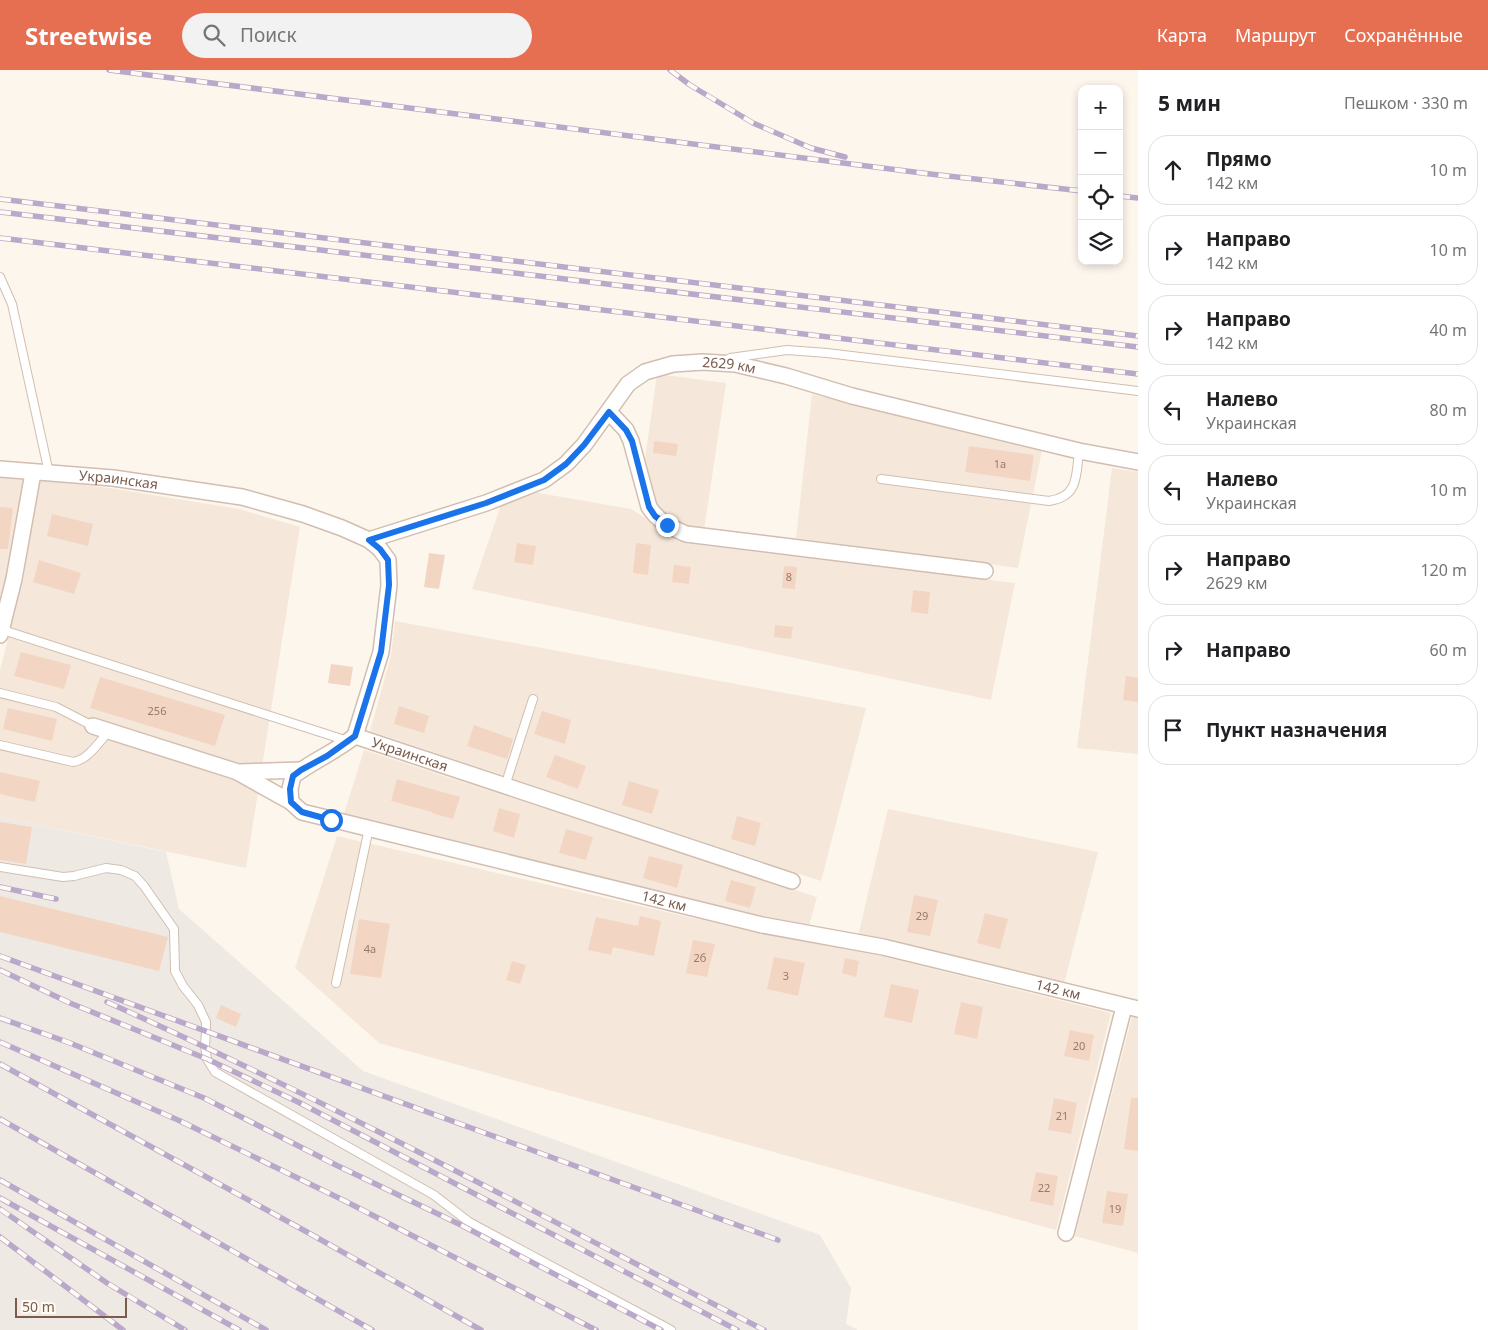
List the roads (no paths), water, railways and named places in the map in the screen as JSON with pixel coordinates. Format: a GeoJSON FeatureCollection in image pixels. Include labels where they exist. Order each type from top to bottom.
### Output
{"type":"FeatureCollection","features":[{"type":"Feature","properties":{"kind":"street","name":"2629 км"},"geometry":{"type":"LineString","coordinates":[[369,540],[486,503],[544,480],[566,464],[584,445],[628,384],[645,372],[673,364],[703,362],[735,364],[786,376],[852,396],[1079,451],[1138,462]]}},
{"type":"Feature","properties":{"kind":"street"},"geometry":{"type":"LineString","coordinates":[[609,412],[626,430],[632,441],[649,507],[655,516],[667,525],[686,534],[985,571]]}},
{"type":"Feature","properties":{"kind":"street","name":"Украинская"},"geometry":{"type":"LineString","coordinates":[[0,469],[113,478],[242,497],[303,514],[369,540],[380,549],[388,560],[389,585],[381,652],[352,738],[505,786],[792,881]]}},
{"type":"Feature","properties":{"kind":"street"},"geometry":{"type":"LineString","coordinates":[[0,631],[14,579],[33,473]]}},
{"type":"Feature","properties":{"kind":"street"},"geometry":{"type":"LineString","coordinates":[[93,726],[238,772],[301,770]]}},
{"type":"Feature","properties":{"kind":"street"},"geometry":{"type":"LineString","coordinates":[[291,802],[290,789],[293,776],[327,756],[352,738]]}},
{"type":"Feature","properties":{"kind":"street","name":"142 км"},"geometry":{"type":"LineString","coordinates":[[238,772],[291,802],[302,812],[762,925],[883,947],[1131,1008]]}},
{"type":"Feature","properties":{"kind":"street"},"geometry":{"type":"LineString","coordinates":[[1066,1233],[1131,1008]]}},
{"type":"Feature","properties":{"kind":"lane"},"geometry":{"type":"LineString","coordinates":[[0,277],[12,304],[49,474]]}},
{"type":"Feature","properties":{"kind":"lane"},"geometry":{"type":"LineString","coordinates":[[703,362],[787,350],[827,353],[1138,391]]}},
{"type":"Feature","properties":{"kind":"lane"},"geometry":{"type":"LineString","coordinates":[[881,479],[1049,501],[1057,500],[1066,496],[1072,490],[1079,451]]}},
{"type":"Feature","properties":{"kind":"lane"},"geometry":{"type":"LineString","coordinates":[[0,631],[352,738]]}},
{"type":"Feature","properties":{"kind":"lane"},"geometry":{"type":"LineString","coordinates":[[0,693],[56,707],[93,726]]}},
{"type":"Feature","properties":{"kind":"lane"},"geometry":{"type":"LineString","coordinates":[[505,786],[533,699]]}},
{"type":"Feature","properties":{"kind":"lane"},"geometry":{"type":"LineString","coordinates":[[0,745],[73,762],[80,761],[86,756],[109,731]]}},
{"type":"Feature","properties":{"kind":"lane"},"geometry":{"type":"LineString","coordinates":[[336,983],[369,828]]}},
{"type":"Feature","properties":{"kind":"lane"},"geometry":{"type":"LineString","coordinates":[[0,867],[62,877],[106,868],[121,870],[135,876],[174,929],[175,971],[183,986],[198,1005],[206,1022],[205,1046],[207,1059],[215,1072],[434,1195],[469,1222],[671,1330]]}},
{"type":"Feature","properties":{"kind":"railway"},"geometry":{"type":"LineString","coordinates":[[109,70],[930,174],[1078,191]]}},
{"type":"Feature","properties":{"kind":"railway"},"geometry":{"type":"LineString","coordinates":[[670,70],[690,85],[753,123],[811,148],[845,157]]}},
{"type":"Feature","properties":{"kind":"railway"},"geometry":{"type":"LineString","coordinates":[[1123,196],[1138,198]]}},
{"type":"Feature","properties":{"kind":"railway"},"geometry":{"type":"LineString","coordinates":[[0,199],[1138,336]]}},
{"type":"Feature","properties":{"kind":"railway"},"geometry":{"type":"LineString","coordinates":[[0,212],[1138,347]]}},
{"type":"Feature","properties":{"kind":"railway"},"geometry":{"type":"LineString","coordinates":[[0,238],[1138,374]]}},
{"type":"Feature","properties":{"kind":"railway"},"geometry":{"type":"LineString","coordinates":[[0,887],[56,899]]}},
{"type":"Feature","properties":{"kind":"railway"},"geometry":{"type":"LineString","coordinates":[[0,956],[778,1240]]}},
{"type":"Feature","properties":{"kind":"railway"},"geometry":{"type":"LineString","coordinates":[[0,970],[70,1003],[207,1059],[298,1102],[737,1330]]}},
{"type":"Feature","properties":{"kind":"railway"},"geometry":{"type":"LineString","coordinates":[[107,1002],[355,1120],[764,1330]]}},
{"type":"Feature","properties":{"kind":"railway"},"geometry":{"type":"LineString","coordinates":[[0,1018],[70,1043],[204,1098],[336,1165],[461,1225],[661,1330]]}},
{"type":"Feature","properties":{"kind":"railway"},"geometry":{"type":"LineString","coordinates":[[0,1042],[178,1120],[343,1200],[596,1330]]}},
{"type":"Feature","properties":{"kind":"railway"},"geometry":{"type":"LineString","coordinates":[[0,1064],[307,1232],[481,1330]]}},
{"type":"Feature","properties":{"kind":"railway"},"geometry":{"type":"LineString","coordinates":[[0,1119],[372,1330]]}},
{"type":"Feature","properties":{"kind":"railway"},"geometry":{"type":"LineString","coordinates":[[0,1180],[266,1330]]}},
{"type":"Feature","properties":{"kind":"railway"},"geometry":{"type":"LineString","coordinates":[[0,1198],[239,1330]]}},
{"type":"Feature","properties":{"kind":"railway"},"geometry":{"type":"LineString","coordinates":[[0,1209],[107,1283],[185,1330]]}},
{"type":"Feature","properties":{"kind":"railway"},"geometry":{"type":"LineString","coordinates":[[0,1237],[123,1330]]}}]}
